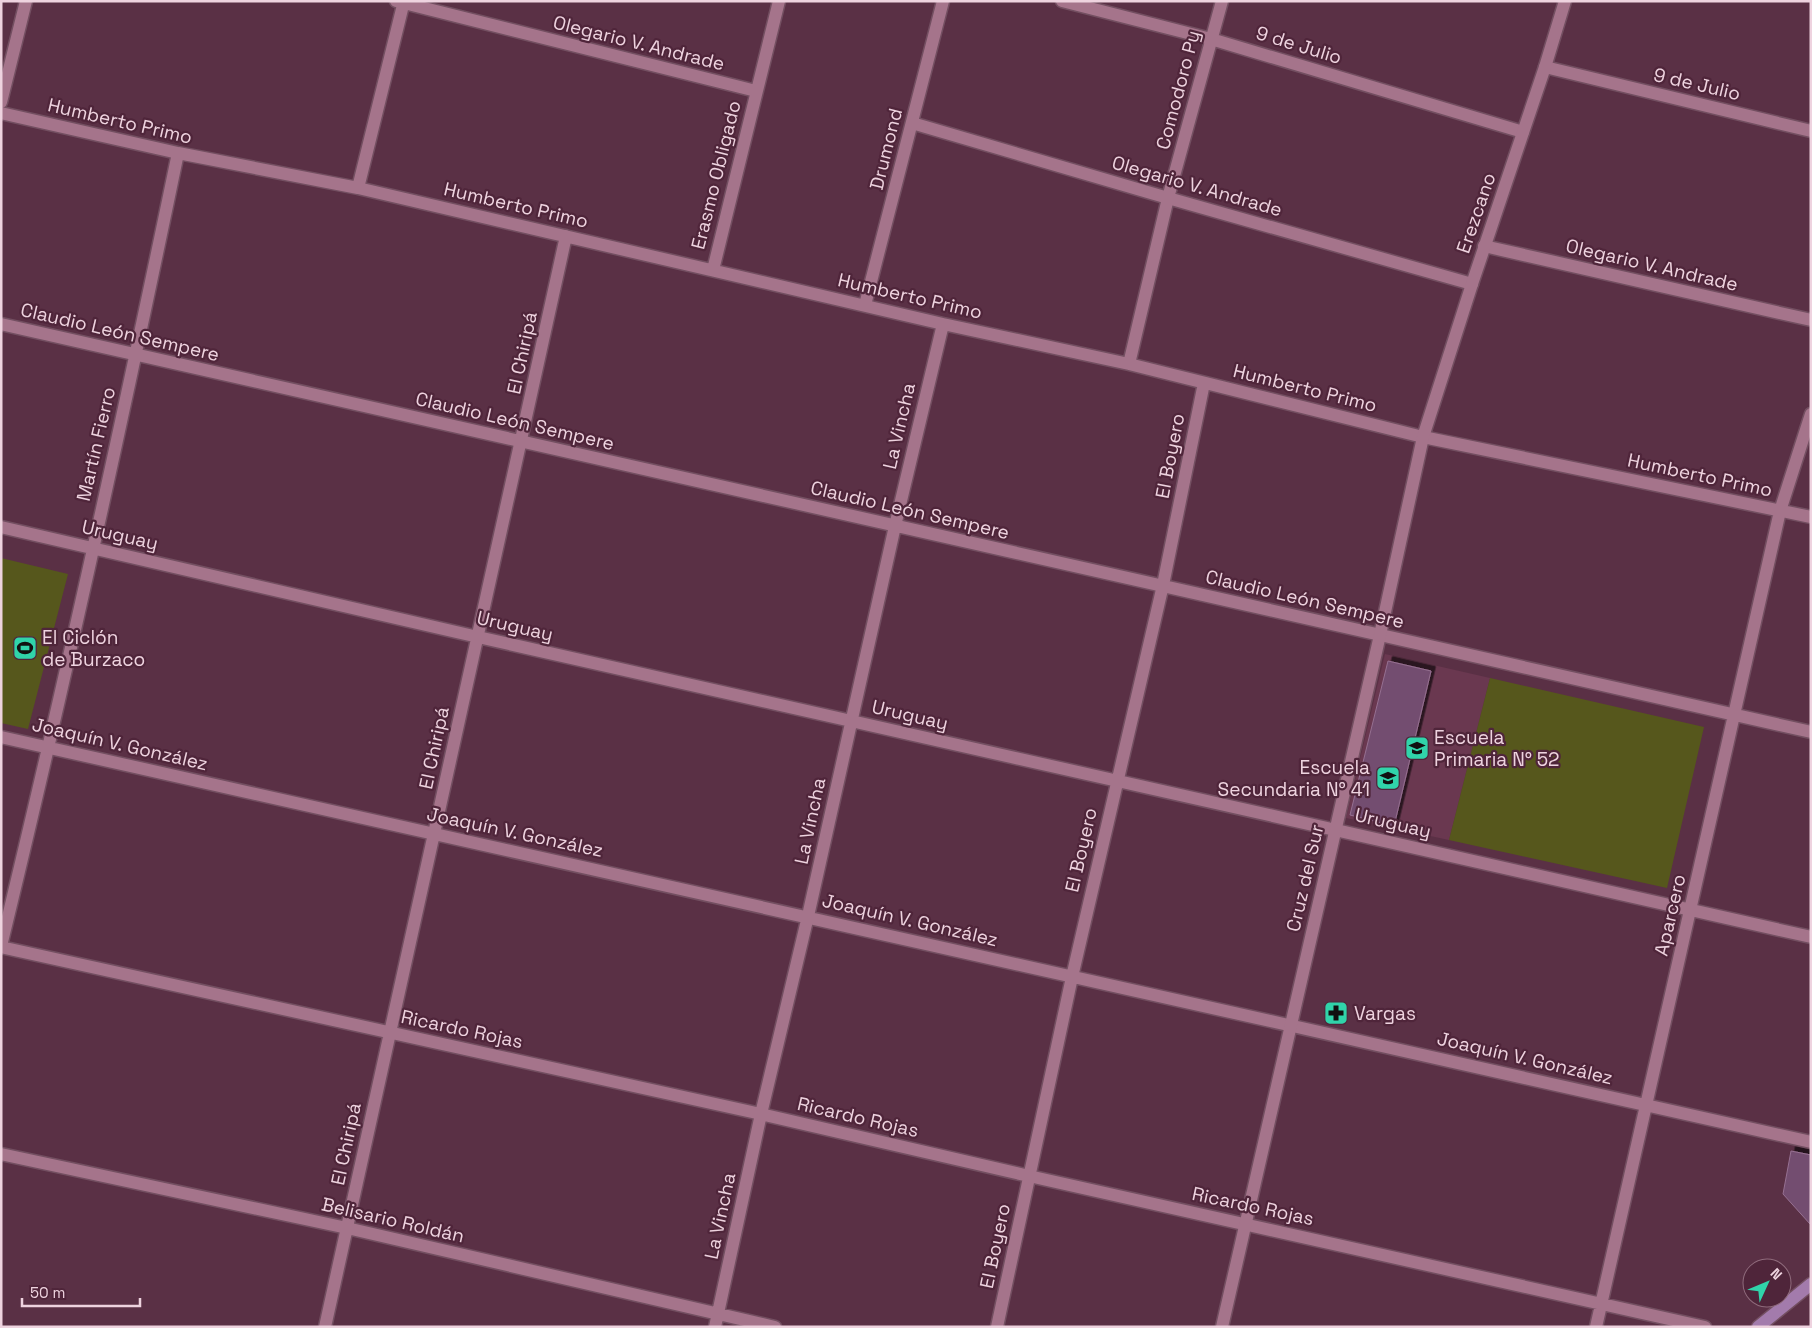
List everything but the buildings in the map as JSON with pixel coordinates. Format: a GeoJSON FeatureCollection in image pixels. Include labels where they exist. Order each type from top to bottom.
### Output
{"type":"FeatureCollection","features":[{"type":"Feature","properties":{"kind":"main road"},"geometry":{"type":"LineString","coordinates":[[1758,1327],[1811,1284]]}},
{"type":"Feature","properties":{"kind":"street"},"geometry":{"type":"LineString","coordinates":[[1,102],[26,1]]}},
{"type":"Feature","properties":{"kind":"street","name":"Erasmo Obligado"},"geometry":{"type":"LineString","coordinates":[[713,270],[779,1]]}},
{"type":"Feature","properties":{"kind":"street","name":"Drumond"},"geometry":{"type":"LineString","coordinates":[[866,305],[943,1]]}},
{"type":"Feature","properties":{"kind":"street","name":"9 de Julio"},"geometry":{"type":"LineString","coordinates":[[1062,1],[1211,39],[1523,132]]}},
{"type":"Feature","properties":{"kind":"street","name":"Comodoro Py"},"geometry":{"type":"LineString","coordinates":[[1129,364],[1168,198],[1222,1]]}},
{"type":"Feature","properties":{"kind":"street","name":"Erezcano"},"geometry":{"type":"LineString","coordinates":[[1423,436],[1565,1]]}},
{"type":"Feature","properties":{"kind":"street"},"geometry":{"type":"LineString","coordinates":[[358,188],[401,2]]}},
{"type":"Feature","properties":{"kind":"street","name":"Olegario V. Andrade"},"geometry":{"type":"LineString","coordinates":[[401,2],[756,91]]}},
{"type":"Feature","properties":{"kind":"street","name":"9 de Julio"},"geometry":{"type":"LineString","coordinates":[[1545,67],[1811,131]]}},
{"type":"Feature","properties":{"kind":"street","name":"Humberto Primo"},"geometry":{"type":"LineString","coordinates":[[1,113],[178,153],[358,188],[943,324],[1129,364],[1423,436],[1811,517]]}},
{"type":"Feature","properties":{"kind":"street","name":"Olegario V. Andrade"},"geometry":{"type":"LineString","coordinates":[[912,123],[1472,284]]}},
{"type":"Feature","properties":{"kind":"street","name":"Martín Fierro"},"geometry":{"type":"LineString","coordinates":[[1,947],[49,748],[136,355],[178,153]]}},
{"type":"Feature","properties":{"kind":"street","name":"El Chiripá"},"geometry":{"type":"LineString","coordinates":[[325,1327],[566,236]]}},
{"type":"Feature","properties":{"kind":"street","name":"Olegario V. Andrade"},"geometry":{"type":"LineString","coordinates":[[1484,246],[1811,320]]}},
{"type":"Feature","properties":{"kind":"street","name":"Claudio León Sempere"},"geometry":{"type":"LineString","coordinates":[[1,324],[1811,732]]}},
{"type":"Feature","properties":{"kind":"street","name":"La Vincha"},"geometry":{"type":"LineString","coordinates":[[715,1327],[850,721],[943,324]]}},
{"type":"Feature","properties":{"kind":"street","name":"El Boyero"},"geometry":{"type":"LineString","coordinates":[[997,1327],[1072,977],[1163,585],[1204,383]]}},
{"type":"Feature","properties":{"kind":"street","name":"Aparcero"},"geometry":{"type":"LineString","coordinates":[[1596,1327],[1780,510],[1811,414]]}},
{"type":"Feature","properties":{"kind":"street","name":"Cruz del Sur"},"geometry":{"type":"LineString","coordinates":[[1222,1327],[1380,635],[1423,436]]}},
{"type":"Feature","properties":{"kind":"street","name":"Uruguay"},"geometry":{"type":"LineString","coordinates":[[1,527],[478,637],[1811,937]]}},
{"type":"Feature","properties":{"kind":"street","name":"Joaquín V. González"},"geometry":{"type":"LineString","coordinates":[[1,737],[808,916],[1811,1142]]}},
{"type":"Feature","properties":{"kind":"street","name":"Ricardo Rojas"},"geometry":{"type":"LineString","coordinates":[[1,947],[761,1114],[1705,1327]]}},
{"type":"Feature","properties":{"kind":"street","name":"Belisario Roldán"},"geometry":{"type":"LineString","coordinates":[[1,1154],[347,1228],[775,1327]]}},
{"type":"Feature","properties":{"kind":"shaded area","name":"El Ciclón de Burzaco"},"geometry":{"type":"Polygon","coordinates":[[[1,558],[68,574],[28,729],[1,723],[1,558]]]}},
{"type":"Feature","properties":{"kind":"shaded area","name":"Escuela Primaria N° 52"},"geometry":{"type":"Polygon","coordinates":[[[1385,654],[1490,678],[1449,840],[1346,818],[1385,654]]]}},
{"type":"Feature","properties":{"kind":"shaded area"},"geometry":{"type":"Polygon","coordinates":[[[1490,678],[1704,727],[1667,888],[1449,840],[1490,678]]]}},
{"type":"Feature","properties":{"kind":"place","name":"El Ciclón de Burzaco"},"geometry":{"type":"Point","coordinates":[25,648]}},
{"type":"Feature","properties":{"kind":"place","name":"Escuela Primaria N° 52"},"geometry":{"type":"Point","coordinates":[1417,748]}},
{"type":"Feature","properties":{"kind":"place","name":"Escuela Secundaria N° 41"},"geometry":{"type":"Point","coordinates":[1388,778]}},
{"type":"Feature","properties":{"kind":"place","name":"Vargas"},"geometry":{"type":"Point","coordinates":[1336,1013]}}]}
